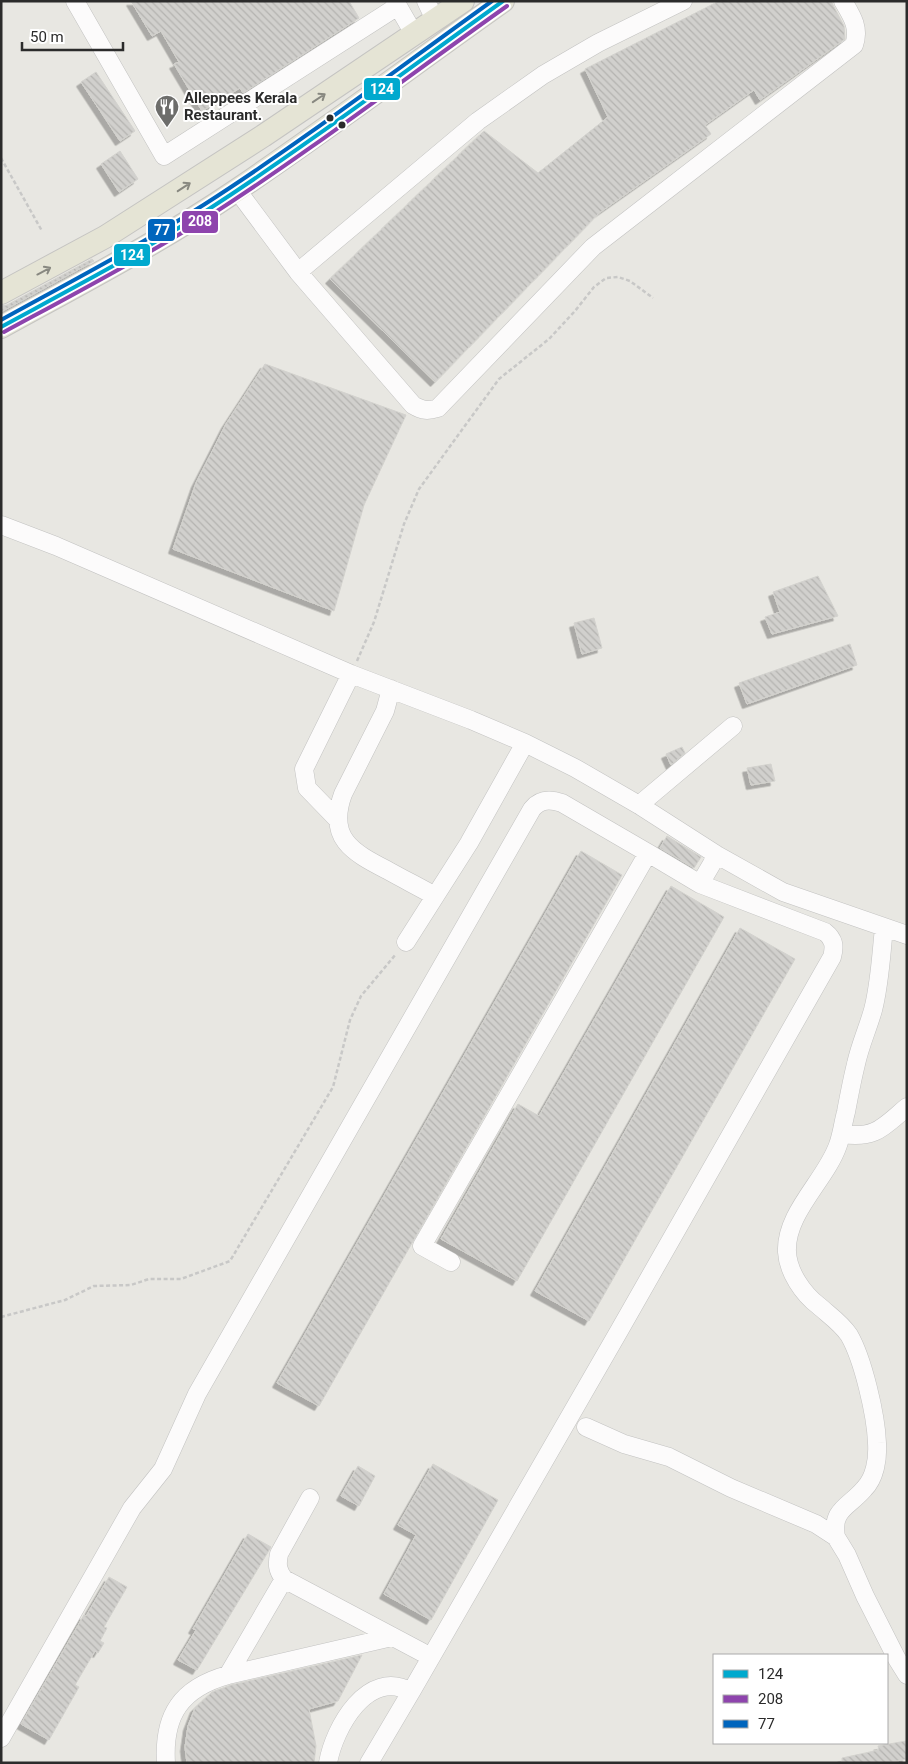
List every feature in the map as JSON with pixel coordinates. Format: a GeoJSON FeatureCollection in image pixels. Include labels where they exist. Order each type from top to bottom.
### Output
{"type":"FeatureCollection","features":[{"type":"Feature","properties":{"kind":"main road"},"geometry":{"type":"LineString","coordinates":[[1,293],[105,237],[263,136],[414,34],[430,11],[463,1]]}},
{"type":"Feature","properties":{"kind":"main road"},"geometry":{"type":"LineString","coordinates":[[1,327],[176,230],[237,190],[503,1]]}},
{"type":"Feature","properties":{"kind":"street"},"geometry":{"type":"LineString","coordinates":[[76,1],[164,156],[396,4],[414,34]]}},
{"type":"Feature","properties":{"kind":"street"},"geometry":{"type":"LineString","coordinates":[[298,272],[478,121],[543,75],[598,42],[683,1]]}},
{"type":"Feature","properties":{"kind":"street"},"geometry":{"type":"LineString","coordinates":[[237,190],[298,272],[414,405],[428,411],[438,408],[593,247],[854,45],[857,29],[843,1]]}},
{"type":"Feature","properties":{"kind":"street"},"geometry":{"type":"LineString","coordinates":[[1,525],[56,546],[351,674],[525,743],[575,768],[639,805],[717,855],[783,892],[907,935]]}},
{"type":"Feature","properties":{"kind":"street"},"geometry":{"type":"LineString","coordinates":[[337,819],[307,788],[304,769],[351,674]]}},
{"type":"Feature","properties":{"kind":"street"},"geometry":{"type":"LineString","coordinates":[[391,689],[386,711],[343,794],[337,819],[340,831],[347,843],[358,855],[435,896]]}},
{"type":"Feature","properties":{"kind":"street"},"geometry":{"type":"LineString","coordinates":[[639,805],[733,726]]}},
{"type":"Feature","properties":{"kind":"street"},"geometry":{"type":"LineString","coordinates":[[406,942],[469,843],[525,743]]}},
{"type":"Feature","properties":{"kind":"street"},"geometry":{"type":"LineString","coordinates":[[1,1738],[132,1508],[163,1469],[197,1394],[532,809],[537,803],[553,801],[562,804],[700,884],[825,932],[831,937],[834,943],[834,950],[832,957],[609,1349],[369,1763]]}},
{"type":"Feature","properties":{"kind":"street"},"geometry":{"type":"LineString","coordinates":[[451,1262],[422,1246],[648,854]]}},
{"type":"Feature","properties":{"kind":"street"},"geometry":{"type":"LineString","coordinates":[[700,884],[717,855]]}},
{"type":"Feature","properties":{"kind":"street"},"geometry":{"type":"LineString","coordinates":[[884,928],[874,1001],[856,1061],[842,1134],[837,1148],[796,1217],[788,1235],[787,1254],[793,1273],[803,1290],[817,1305],[835,1319],[848,1334],[858,1355],[875,1420],[878,1446],[875,1472],[865,1489],[837,1516],[834,1528],[836,1537],[847,1555],[869,1604],[907,1675]]}},
{"type":"Feature","properties":{"kind":"street"},"geometry":{"type":"LineString","coordinates":[[842,1134],[855,1136],[869,1135],[880,1130],[907,1107]]}},
{"type":"Feature","properties":{"kind":"street"},"geometry":{"type":"LineString","coordinates":[[586,1427],[624,1444],[669,1457],[731,1488],[816,1524],[836,1537]]}},
{"type":"Feature","properties":{"kind":"street"},"geometry":{"type":"LineString","coordinates":[[310,1498],[279,1554],[277,1563],[279,1573],[284,1579],[430,1657]]}},
{"type":"Feature","properties":{"kind":"street"},"geometry":{"type":"LineString","coordinates":[[228,1674],[284,1579]]}},
{"type":"Feature","properties":{"kind":"street"},"geometry":{"type":"LineString","coordinates":[[166,1763],[166,1734],[175,1709],[184,1697],[197,1687],[214,1678],[228,1674],[392,1637]]}},
{"type":"Feature","properties":{"kind":"street"},"geometry":{"type":"LineString","coordinates":[[328,1763],[332,1743],[355,1704],[369,1692],[392,1685],[402,1687],[411,1692]]}},
{"type":"Feature","properties":{"kind":"path"},"geometry":{"type":"LineString","coordinates":[[1,158],[42,231]]}},
{"type":"Feature","properties":{"kind":"path"},"geometry":{"type":"LineString","coordinates":[[351,674],[374,622],[404,524],[419,489],[499,379],[549,339],[594,287],[606,278],[618,277],[630,281],[653,298]]}},
{"type":"Feature","properties":{"kind":"path"},"geometry":{"type":"LineString","coordinates":[[1,1317],[65,1300],[94,1286],[130,1286],[149,1280],[181,1279],[230,1261],[333,1087],[350,1020],[361,996],[406,942]]}},
{"type":"Feature","properties":{"kind":"building"},"geometry":{"type":"Polygon","coordinates":[[[131,1],[349,1],[359,18],[243,93],[240,88],[202,111],[174,64],[179,62],[161,31],[152,36],[131,1]]]}},
{"type":"Feature","properties":{"kind":"building"},"geometry":{"type":"Polygon","coordinates":[[[719,1],[831,1],[844,26],[845,39],[760,100],[754,90],[705,125],[711,134],[599,213],[435,382],[330,279],[484,131],[538,173],[608,117],[585,69],[719,1]]]}},
{"type":"Feature","properties":{"kind":"building"},"geometry":{"type":"Polygon","coordinates":[[[96,72],[135,131],[120,141],[81,82],[96,72]]]}},
{"type":"Feature","properties":{"kind":"building"},"geometry":{"type":"Polygon","coordinates":[[[120,151],[138,179],[119,192],[101,164],[120,151]]]}},
{"type":"Feature","properties":{"kind":"building"},"geometry":{"type":"Polygon","coordinates":[[[92,259],[94,261],[1,312],[1,306],[7,305],[92,259]]]}},
{"type":"Feature","properties":{"kind":"building"},"geometry":{"type":"Polygon","coordinates":[[[265,364],[406,415],[364,505],[334,611],[173,549],[196,483],[226,424],[265,364]]]}},
{"type":"Feature","properties":{"kind":"building"},"geometry":{"type":"Polygon","coordinates":[[[818,576],[838,616],[772,634],[765,617],[780,612],[773,592],[818,576]]]}},
{"type":"Feature","properties":{"kind":"building"},"geometry":{"type":"Polygon","coordinates":[[[594,618],[602,648],[582,654],[574,623],[594,618]]]}},
{"type":"Feature","properties":{"kind":"building"},"geometry":{"type":"Polygon","coordinates":[[[850,644],[857,665],[747,704],[739,683],[850,644]]]}},
{"type":"Feature","properties":{"kind":"building"},"geometry":{"type":"Polygon","coordinates":[[[682,747],[685,753],[671,765],[666,754],[682,747]]]}},
{"type":"Feature","properties":{"kind":"building"},"geometry":{"type":"Polygon","coordinates":[[[771,764],[775,781],[751,785],[747,768],[771,764]]]}},
{"type":"Feature","properties":{"kind":"building"},"geometry":{"type":"Polygon","coordinates":[[[667,836],[701,857],[694,868],[660,848],[667,836]]]}},
{"type":"Feature","properties":{"kind":"building"},"geometry":{"type":"Polygon","coordinates":[[[581,851],[622,875],[319,1406],[277,1383],[581,851]]]}},
{"type":"Feature","properties":{"kind":"building"},"geometry":{"type":"Polygon","coordinates":[[[671,886],[724,917],[517,1281],[441,1239],[518,1104],[539,1116],[671,886]]]}},
{"type":"Feature","properties":{"kind":"building"},"geometry":{"type":"Polygon","coordinates":[[[740,928],[795,959],[589,1321],[535,1291],[740,928]]]}},
{"type":"Feature","properties":{"kind":"building"},"geometry":{"type":"Polygon","coordinates":[[[433,1464],[498,1500],[431,1620],[384,1594],[416,1535],[398,1525],[433,1464]]]}},
{"type":"Feature","properties":{"kind":"building"},"geometry":{"type":"Polygon","coordinates":[[[358,1466],[375,1476],[359,1506],[341,1496],[358,1466]]]}},
{"type":"Feature","properties":{"kind":"building"},"geometry":{"type":"Polygon","coordinates":[[[248,1534],[271,1547],[197,1670],[178,1660],[196,1630],[193,1629],[248,1534]]]}},
{"type":"Feature","properties":{"kind":"building"},"geometry":{"type":"Polygon","coordinates":[[[109,1577],[127,1587],[104,1627],[107,1628],[100,1641],[104,1643],[98,1653],[95,1651],[75,1685],[79,1687],[49,1740],[21,1724],[84,1615],[86,1616],[109,1577]]]}},
{"type":"Feature","properties":{"kind":"building"},"geometry":{"type":"Polygon","coordinates":[[[362,1655],[338,1701],[309,1709],[316,1746],[314,1763],[187,1763],[185,1747],[188,1726],[195,1708],[212,1692],[231,1685],[362,1655]]]}},
{"type":"Feature","properties":{"kind":"building"},"geometry":{"type":"Polygon","coordinates":[[[906,1741],[907,1759],[887,1763],[842,1763],[842,1758],[879,1750],[878,1746],[906,1741]]]}},
{"type":"Feature","properties":{"kind":"transit line","name":"77"},"geometry":{"type":"LineString","coordinates":[[1,320],[130,249],[242,180],[492,1]]}},
{"type":"Feature","properties":{"kind":"transit line","name":"124"},"geometry":{"type":"LineString","coordinates":[[1,327],[132,255],[209,209],[320,133],[503,1]]}},
{"type":"Feature","properties":{"kind":"transit line","name":"208"},"geometry":{"type":"LineString","coordinates":[[4,332],[135,260],[211,215],[323,139],[507,6]]}},
{"type":"Feature","properties":{"kind":"place","name":"Alleppees Kerala Restaurant."},"geometry":{"type":"Point","coordinates":[167,128]}}]}
